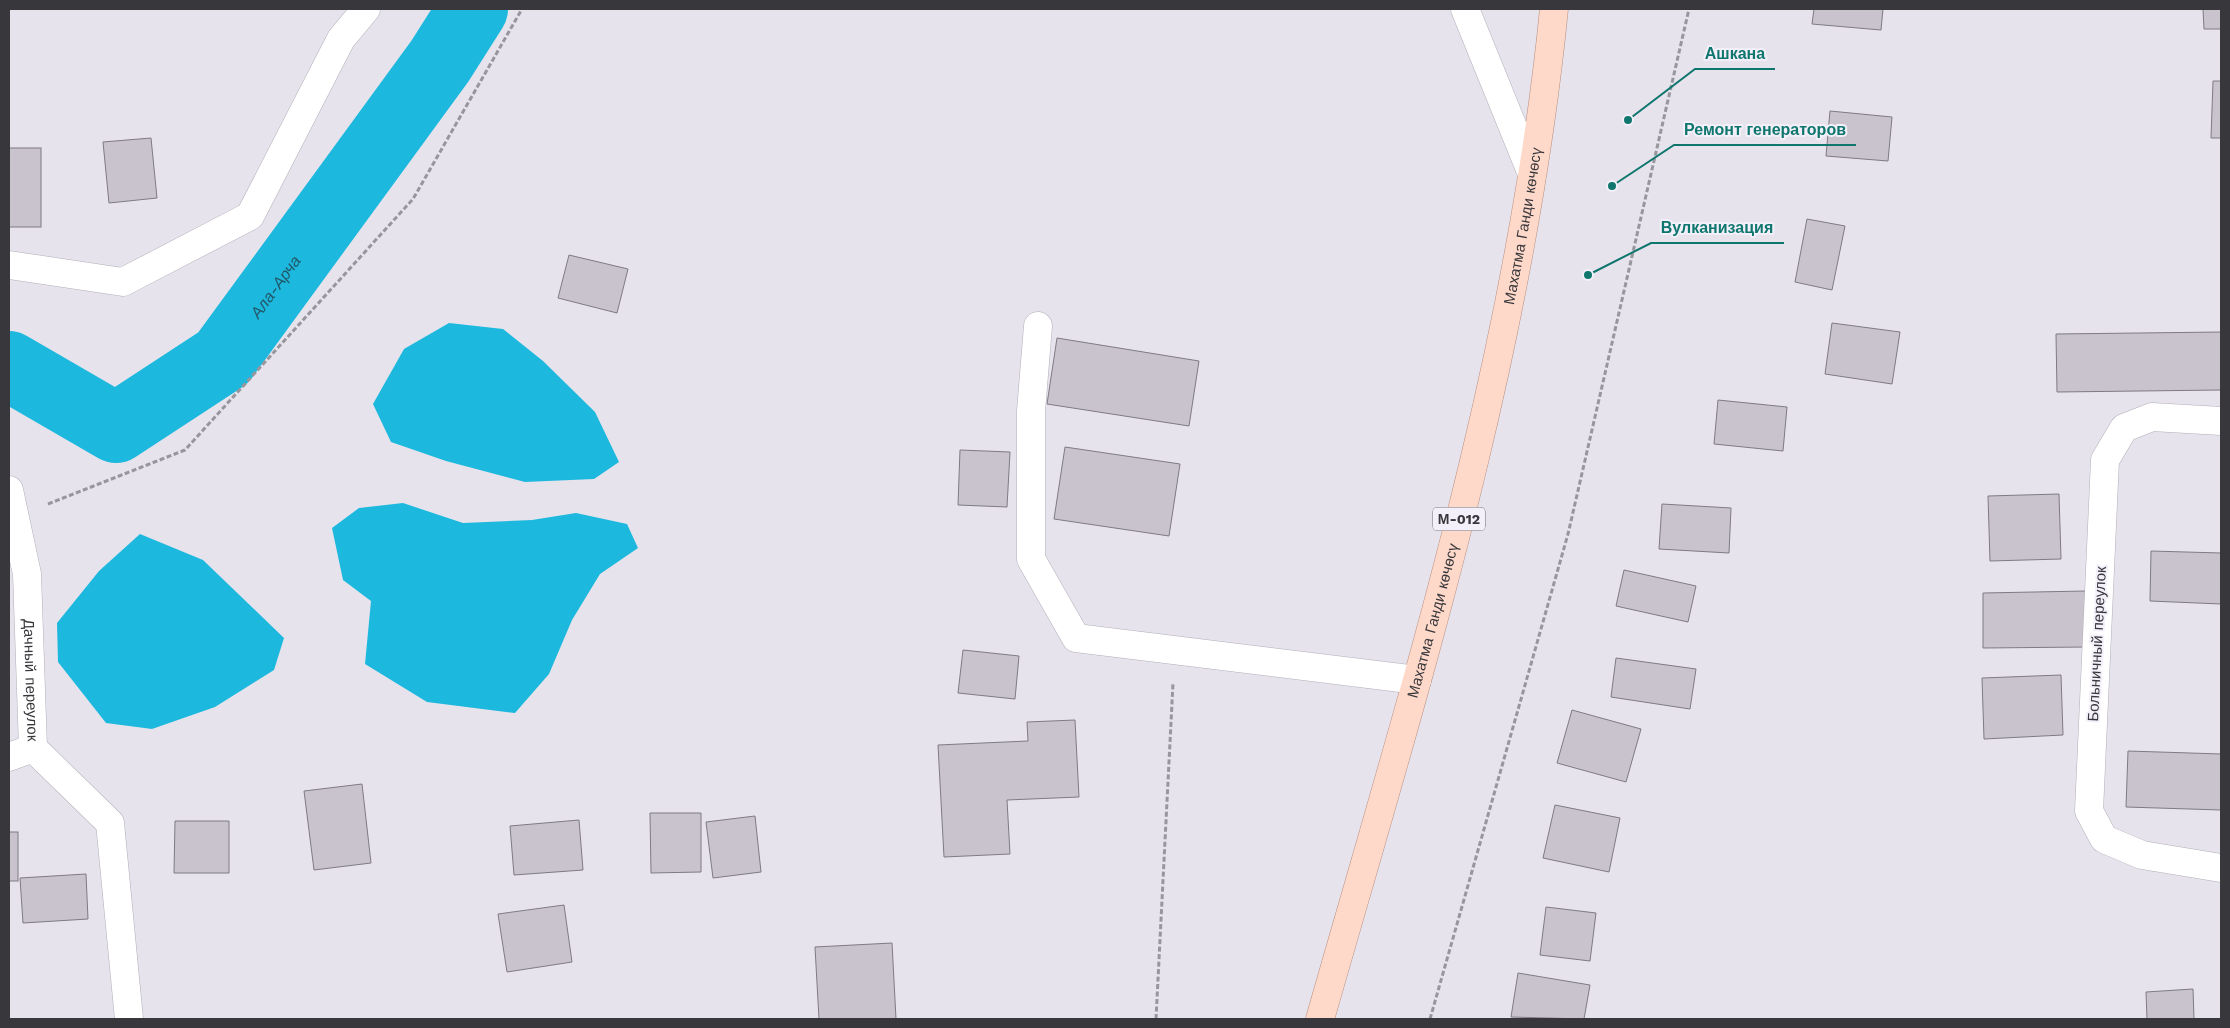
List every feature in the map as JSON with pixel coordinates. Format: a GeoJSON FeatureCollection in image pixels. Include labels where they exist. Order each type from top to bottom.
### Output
{"type":"FeatureCollection","features":[{"type":"Feature","properties":{"kind":"main road","name":"Махатма Ганди көчөсү"},"geometry":{"type":"LineString","coordinates":[[1320,1019],[1417,680],[1503,337],[1546,95],[1554,9]]}},
{"type":"Feature","properties":{"kind":"street"},"geometry":{"type":"LineString","coordinates":[[9,265],[123,282],[250,216],[340,39],[366,9]]}},
{"type":"Feature","properties":{"kind":"street"},"geometry":{"type":"LineString","coordinates":[[1465,9],[1532,174]]}},
{"type":"Feature","properties":{"kind":"street"},"geometry":{"type":"LineString","coordinates":[[1038,326],[1031,411],[1032,559],[1076,638],[1417,680]]}},
{"type":"Feature","properties":{"kind":"street","name":"Больничный переулок"},"geometry":{"type":"LineString","coordinates":[[2221,420],[2152,417],[2124,428],[2106,460],[2088,811],[2104,840],[2142,855],[2221,868]]}},
{"type":"Feature","properties":{"kind":"street","name":"Дачный переулок"},"geometry":{"type":"LineString","coordinates":[[9,490],[27,574],[21,753],[110,823],[129,1019]]}},
{"type":"Feature","properties":{"kind":"path"},"geometry":{"type":"LineString","coordinates":[[14,518],[185,450],[413,199],[522,9]]}},
{"type":"Feature","properties":{"kind":"path"},"geometry":{"type":"LineString","coordinates":[[1430,1019],[1568,534],[1690,9]]}},
{"type":"Feature","properties":{"kind":"path"},"geometry":{"type":"LineString","coordinates":[[1156,1019],[1174,650]]}},
{"type":"Feature","properties":{"kind":"water"},"geometry":{"type":"Polygon","coordinates":[[[449,323],[503,329],[543,361],[595,412],[619,462],[594,479],[525,482],[446,461],[391,442],[373,404],[404,349],[449,323]]]}},
{"type":"Feature","properties":{"kind":"water"},"geometry":{"type":"Polygon","coordinates":[[[403,503],[463,523],[532,520],[576,513],[627,524],[638,548],[600,574],[572,620],[549,674],[515,713],[427,702],[365,664],[371,601],[343,580],[332,528],[359,508],[403,503]]]}},
{"type":"Feature","properties":{"kind":"water"},"geometry":{"type":"Polygon","coordinates":[[[140,534],[203,560],[284,638],[274,670],[215,707],[152,729],[106,723],[58,662],[57,623],[99,571],[140,534]]]}},
{"type":"Feature","properties":{"kind":"building"},"geometry":{"type":"Polygon","coordinates":[[[1814,9],[1883,9],[1881,30],[1812,24],[1814,9]]]}},
{"type":"Feature","properties":{"kind":"building"},"geometry":{"type":"Polygon","coordinates":[[[2203,9],[2221,9],[2221,29],[2204,29],[2203,9]]]}},
{"type":"Feature","properties":{"kind":"building"},"geometry":{"type":"Polygon","coordinates":[[[2213,81],[2221,81],[2221,138],[2211,138],[2213,81]]]}},
{"type":"Feature","properties":{"kind":"building"},"geometry":{"type":"Polygon","coordinates":[[[1830,111],[1892,117],[1888,161],[1826,156],[1830,111]]]}},
{"type":"Feature","properties":{"kind":"building"},"geometry":{"type":"Polygon","coordinates":[[[151,138],[157,198],[109,203],[103,142],[151,138]]]}},
{"type":"Feature","properties":{"kind":"building"},"geometry":{"type":"Polygon","coordinates":[[[9,148],[41,148],[41,227],[9,227],[9,148]]]}},
{"type":"Feature","properties":{"kind":"building"},"geometry":{"type":"Polygon","coordinates":[[[1807,219],[1845,226],[1832,290],[1795,282],[1807,219]]]}},
{"type":"Feature","properties":{"kind":"building"},"geometry":{"type":"Polygon","coordinates":[[[569,255],[628,269],[617,313],[558,298],[569,255]]]}},
{"type":"Feature","properties":{"kind":"building"},"geometry":{"type":"Polygon","coordinates":[[[1832,323],[1900,332],[1892,384],[1825,374],[1832,323]]]}},
{"type":"Feature","properties":{"kind":"building"},"geometry":{"type":"Polygon","coordinates":[[[2221,332],[2221,390],[2057,392],[2056,334],[2221,332]]]}},
{"type":"Feature","properties":{"kind":"building"},"geometry":{"type":"Polygon","coordinates":[[[1057,338],[1199,361],[1189,426],[1047,404],[1057,338]]]}},
{"type":"Feature","properties":{"kind":"building"},"geometry":{"type":"Polygon","coordinates":[[[1718,400],[1787,407],[1783,451],[1714,444],[1718,400]]]}},
{"type":"Feature","properties":{"kind":"building"},"geometry":{"type":"Polygon","coordinates":[[[1065,447],[1180,464],[1169,536],[1054,519],[1065,447]]]}},
{"type":"Feature","properties":{"kind":"building"},"geometry":{"type":"Polygon","coordinates":[[[960,450],[1010,452],[1007,507],[958,505],[960,450]]]}},
{"type":"Feature","properties":{"kind":"building"},"geometry":{"type":"Polygon","coordinates":[[[2059,494],[2061,559],[1990,561],[1988,496],[2059,494]]]}},
{"type":"Feature","properties":{"kind":"building"},"geometry":{"type":"Polygon","coordinates":[[[1662,504],[1731,508],[1729,553],[1659,549],[1662,504]]]}},
{"type":"Feature","properties":{"kind":"building"},"geometry":{"type":"Polygon","coordinates":[[[2151,551],[2221,553],[2221,604],[2150,601],[2151,551]]]}},
{"type":"Feature","properties":{"kind":"building"},"geometry":{"type":"Polygon","coordinates":[[[1624,570],[1696,586],[1688,622],[1616,606],[1624,570]]]}},
{"type":"Feature","properties":{"kind":"building"},"geometry":{"type":"Polygon","coordinates":[[[2086,591],[2087,647],[1983,648],[1983,593],[2086,591]]]}},
{"type":"Feature","properties":{"kind":"building"},"geometry":{"type":"Polygon","coordinates":[[[963,650],[1019,656],[1015,699],[958,693],[963,650]]]}},
{"type":"Feature","properties":{"kind":"building"},"geometry":{"type":"Polygon","coordinates":[[[1616,658],[1696,669],[1690,709],[1611,697],[1616,658]]]}},
{"type":"Feature","properties":{"kind":"building"},"geometry":{"type":"Polygon","coordinates":[[[2061,675],[2063,735],[1984,739],[1982,678],[2061,675]]]}},
{"type":"Feature","properties":{"kind":"building"},"geometry":{"type":"Polygon","coordinates":[[[1572,710],[1641,729],[1626,782],[1557,763],[1572,710]]]}},
{"type":"Feature","properties":{"kind":"building"},"geometry":{"type":"Polygon","coordinates":[[[1075,720],[1079,797],[1007,800],[1010,854],[944,857],[938,745],[1028,741],[1027,722],[1075,720]]]}},
{"type":"Feature","properties":{"kind":"building"},"geometry":{"type":"Polygon","coordinates":[[[2128,751],[2221,754],[2221,810],[2126,807],[2128,751]]]}},
{"type":"Feature","properties":{"kind":"building"},"geometry":{"type":"Polygon","coordinates":[[[362,784],[371,863],[314,870],[304,791],[362,784]]]}},
{"type":"Feature","properties":{"kind":"building"},"geometry":{"type":"Polygon","coordinates":[[[1555,805],[1620,818],[1609,872],[1543,858],[1555,805]]]}},
{"type":"Feature","properties":{"kind":"building"},"geometry":{"type":"Polygon","coordinates":[[[650,813],[701,813],[701,872],[651,873],[650,813]]]}},
{"type":"Feature","properties":{"kind":"building"},"geometry":{"type":"Polygon","coordinates":[[[755,816],[761,872],[713,878],[706,822],[755,816]]]}},
{"type":"Feature","properties":{"kind":"building"},"geometry":{"type":"Polygon","coordinates":[[[579,820],[583,870],[514,875],[510,826],[579,820]]]}},
{"type":"Feature","properties":{"kind":"building"},"geometry":{"type":"Polygon","coordinates":[[[175,821],[229,821],[229,873],[174,873],[175,821]]]}},
{"type":"Feature","properties":{"kind":"building"},"geometry":{"type":"Polygon","coordinates":[[[9,832],[18,832],[18,881],[9,881],[9,832]]]}},
{"type":"Feature","properties":{"kind":"building"},"geometry":{"type":"Polygon","coordinates":[[[86,874],[88,919],[23,923],[20,878],[86,874]]]}},
{"type":"Feature","properties":{"kind":"building"},"geometry":{"type":"Polygon","coordinates":[[[564,905],[572,962],[507,972],[498,914],[564,905]]]}},
{"type":"Feature","properties":{"kind":"building"},"geometry":{"type":"Polygon","coordinates":[[[1546,907],[1596,913],[1590,961],[1540,955],[1546,907]]]}},
{"type":"Feature","properties":{"kind":"building"},"geometry":{"type":"Polygon","coordinates":[[[892,943],[896,1019],[819,1019],[815,947],[892,943]]]}},
{"type":"Feature","properties":{"kind":"building"},"geometry":{"type":"Polygon","coordinates":[[[1518,973],[1590,985],[1584,1019],[1511,1017],[1518,973]]]}},
{"type":"Feature","properties":{"kind":"building"},"geometry":{"type":"Polygon","coordinates":[[[2193,989],[2194,1019],[2147,1019],[2146,992],[2193,989]]]}},
{"type":"Feature","properties":{"kind":"waterway","name":"Ала-Арча"},"geometry":{"type":"LineString","coordinates":[[9,366],[116,428],[223,358],[440,61],[473,9]]}},
{"type":"Feature","properties":{"kind":"place","name":"Ашкана"},"geometry":{"type":"Point","coordinates":[1628,120]}},
{"type":"Feature","properties":{"kind":"place","name":"Ремонт генераторов"},"geometry":{"type":"Point","coordinates":[1612,186]}},
{"type":"Feature","properties":{"kind":"place","name":"Вулканизация"},"geometry":{"type":"Point","coordinates":[1588,275]}}]}
